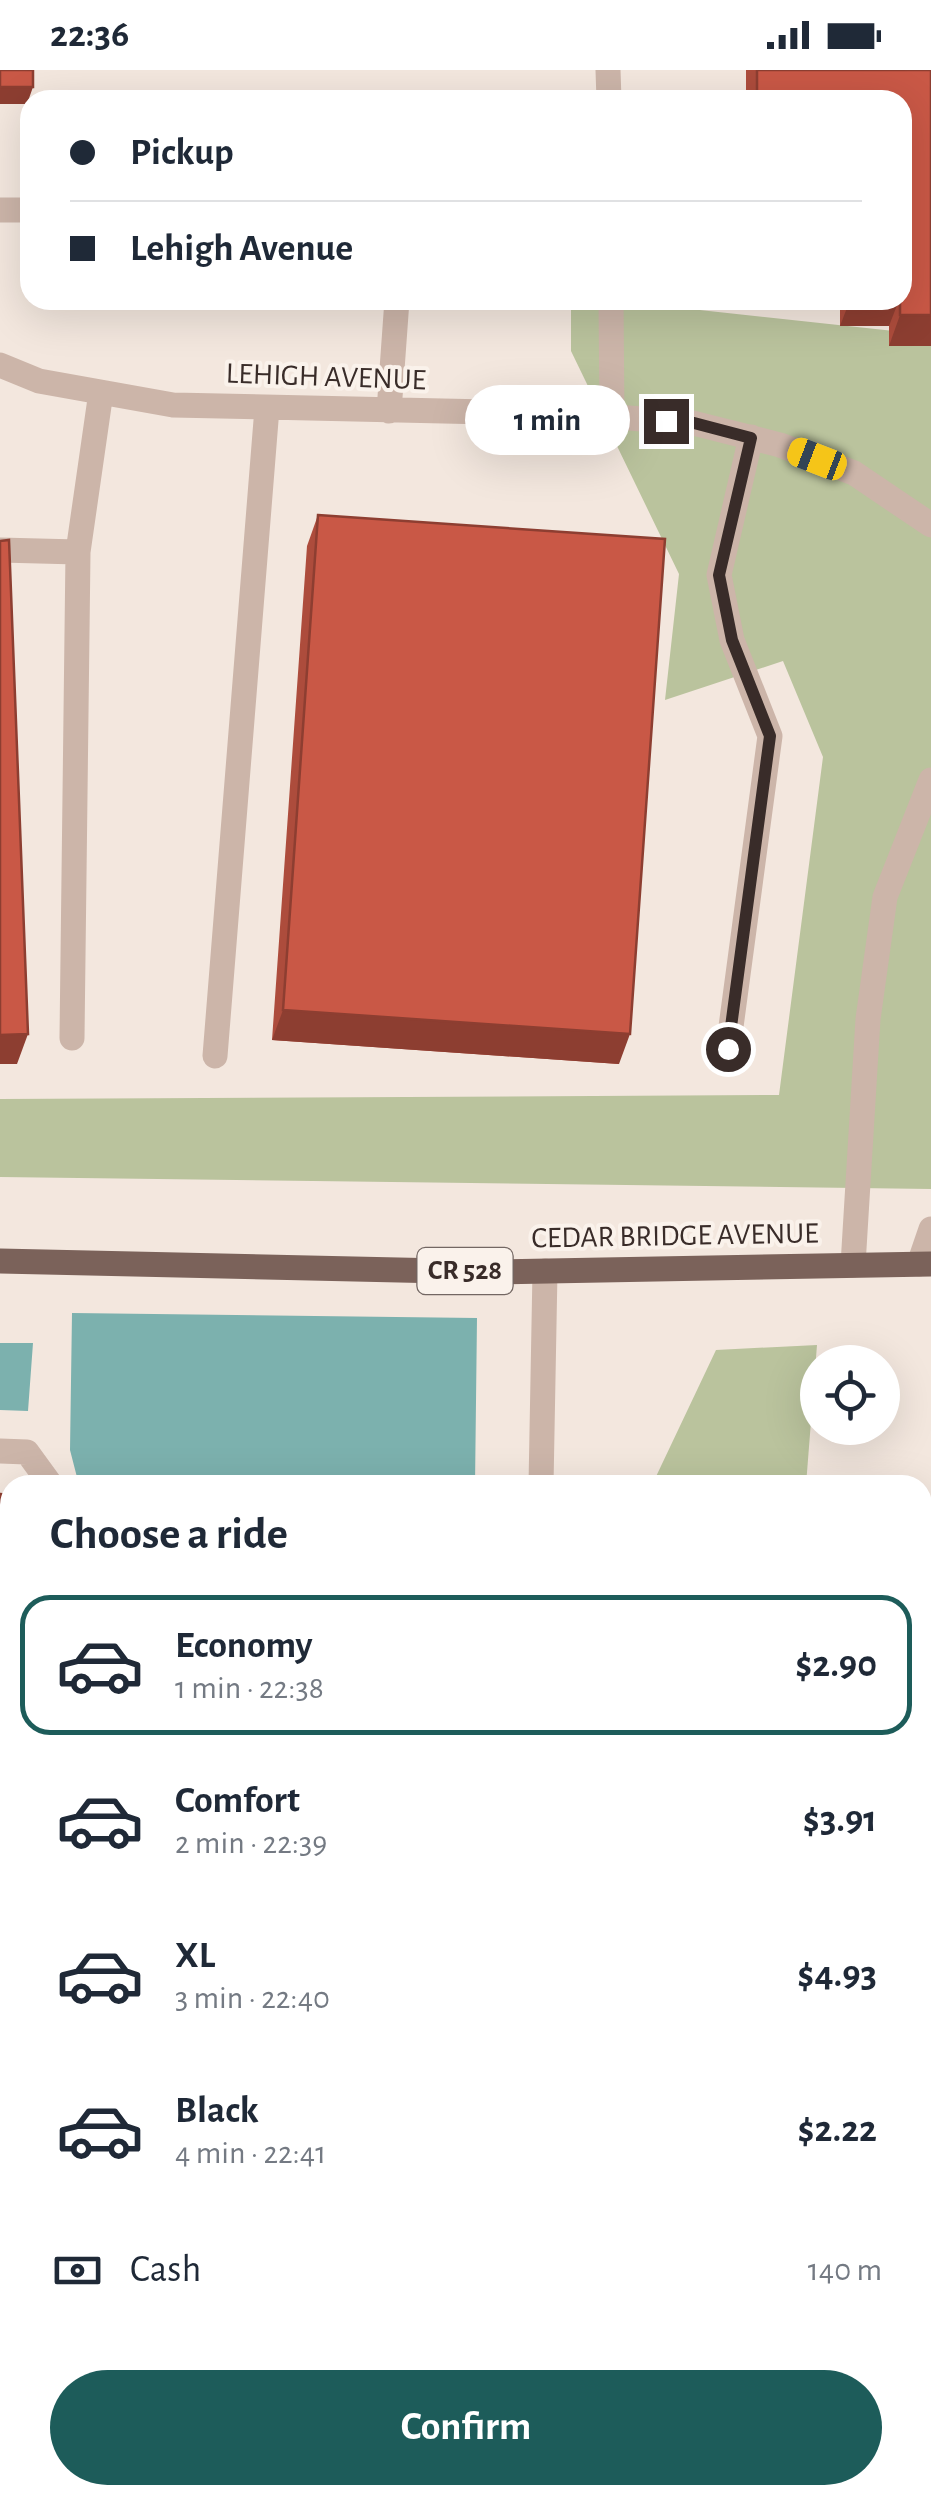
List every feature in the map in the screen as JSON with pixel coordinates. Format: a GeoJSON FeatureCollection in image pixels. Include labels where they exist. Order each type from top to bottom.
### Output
{"type":"FeatureCollection","features":[{"type":"Feature","properties":{"kind":"main road","name":"CEDAR BRIDGE AVENUE"},"geometry":{"type":"LineString","coordinates":[[0,1262],[546,1271],[925,1264]]}},
{"type":"Feature","properties":{"kind":"street"},"geometry":{"type":"LineString","coordinates":[[389,411],[396,310]]}},
{"type":"Feature","properties":{"kind":"street"},"geometry":{"type":"LineString","coordinates":[[611,310],[612,417]]}},
{"type":"Feature","properties":{"kind":"street","name":"LEHIGH AVENUE"},"geometry":{"type":"LineString","coordinates":[[0,365],[39,381],[173,405],[612,417],[694,423],[780,445],[854,473],[929,517]]}},
{"type":"Feature","properties":{"kind":"street"},"geometry":{"type":"LineString","coordinates":[[72,1038],[78,552],[101,392]]}},
{"type":"Feature","properties":{"kind":"street"},"geometry":{"type":"LineString","coordinates":[[215,1056],[267,408]]}},
{"type":"Feature","properties":{"kind":"street"},"geometry":{"type":"LineString","coordinates":[[728,1049],[770,736],[732,640],[719,575],[751,438]]}},
{"type":"Feature","properties":{"kind":"street"},"geometry":{"type":"LineString","coordinates":[[0,550],[78,552]]}},
{"type":"Feature","properties":{"kind":"street"},"geometry":{"type":"LineString","coordinates":[[853,1265],[868,1020],[885,897],[931,780]]}},
{"type":"Feature","properties":{"kind":"street"},"geometry":{"type":"LineString","coordinates":[[925,1264],[931,1228]]}},
{"type":"Feature","properties":{"kind":"street"},"geometry":{"type":"LineString","coordinates":[[542,1475],[546,1271]]}},
{"type":"Feature","properties":{"kind":"street"},"geometry":{"type":"LineString","coordinates":[[0,1452],[27,1452],[44,1475]]}},
{"type":"Feature","properties":{"kind":"green space"},"geometry":{"type":"Polygon","coordinates":[[[571,310],[700,310],[931,335],[931,1189],[0,1177],[0,1099],[779,1095],[823,757],[783,661],[665,700],[679,574],[571,351],[571,310]]]}},
{"type":"Feature","properties":{"kind":"green space"},"geometry":{"type":"Polygon","coordinates":[[[800,1346],[800,1445],[809,1445],[807,1475],[657,1475],[716,1350],[800,1346]]]}},
{"type":"Feature","properties":{"kind":"water"},"geometry":{"type":"Polygon","coordinates":[[[72,1313],[477,1318],[475,1475],[76,1475],[70,1450],[72,1313]]]}},
{"type":"Feature","properties":{"kind":"water"},"geometry":{"type":"Polygon","coordinates":[[[0,1343],[33,1343],[28,1411],[0,1410],[0,1343]]]}},
{"type":"Feature","properties":{"kind":"building"},"geometry":{"type":"Polygon","coordinates":[[[0,70],[33,70],[33,87],[0,87],[0,70]]]}},
{"type":"Feature","properties":{"kind":"building"},"geometry":{"type":"Polygon","coordinates":[[[757,70],[931,70],[931,315],[900,315],[900,310],[912,310],[912,90],[757,90],[757,70]]]}},
{"type":"Feature","properties":{"kind":"building"},"geometry":{"type":"Polygon","coordinates":[[[318,515],[665,539],[630,1034],[283,1010],[318,515]]]}},
{"type":"Feature","properties":{"kind":"building"},"geometry":{"type":"Polygon","coordinates":[[[9,540],[28,1034],[0,1035],[0,541],[9,540]]]}},
{"type":"Feature","properties":{"kind":"route"},"geometry":{"type":"LineString","coordinates":[[666,421],[694,423],[751,438],[719,575],[732,640],[770,736],[728,1049]]}}]}
